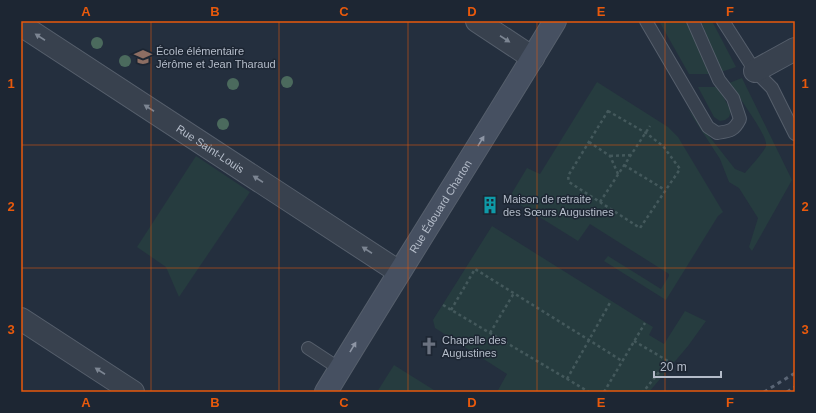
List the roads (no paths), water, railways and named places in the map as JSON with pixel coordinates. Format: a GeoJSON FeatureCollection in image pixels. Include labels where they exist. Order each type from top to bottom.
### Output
{"type":"FeatureCollection","features":[{"type":"Feature","properties":{"kind":"street"},"geometry":{"type":"LineString","coordinates":[[477,21],[533,58]]}},
{"type":"Feature","properties":{"kind":"street","name":"Rue Édouard Charton"},"geometry":{"type":"LineString","coordinates":[[326,392],[556,21]]}},
{"type":"Feature","properties":{"kind":"street","name":"Rue Saint-Louis"},"geometry":{"type":"LineString","coordinates":[[21,24],[399,272]]}},
{"type":"Feature","properties":{"kind":"street"},"geometry":{"type":"LineString","coordinates":[[755,71],[795,48]]}},
{"type":"Feature","properties":{"kind":"street"},"geometry":{"type":"LineString","coordinates":[[21,319],[133,392]]}},
{"type":"Feature","properties":{"kind":"lane"},"geometry":{"type":"LineString","coordinates":[[646,21],[708,127],[717,133],[729,131],[736,127],[740,119],[733,98],[719,80],[693,21]]}},
{"type":"Feature","properties":{"kind":"lane"},"geometry":{"type":"LineString","coordinates":[[723,21],[755,71],[772,88],[795,134]]}},
{"type":"Feature","properties":{"kind":"lane"},"geometry":{"type":"LineString","coordinates":[[308,348],[340,369]]}},
{"type":"Feature","properties":{"kind":"railway"},"geometry":{"type":"LineString","coordinates":[[764,392],[795,373]]}},
{"type":"Feature","properties":{"kind":"railway"},"geometry":{"type":"LineString","coordinates":[[787,392],[795,387]]}},
{"type":"Feature","properties":{"kind":"place","name":"École élémentaire Jérôme et Jean Tharaud"},"geometry":{"type":"Point","coordinates":[143,57]}},
{"type":"Feature","properties":{"kind":"place","name":"Maison de retraite des Sœurs Augustines"},"geometry":{"type":"Point","coordinates":[490,205]}},
{"type":"Feature","properties":{"kind":"place","name":"Chapelle des Augustines"},"geometry":{"type":"Point","coordinates":[429,346]}}]}
